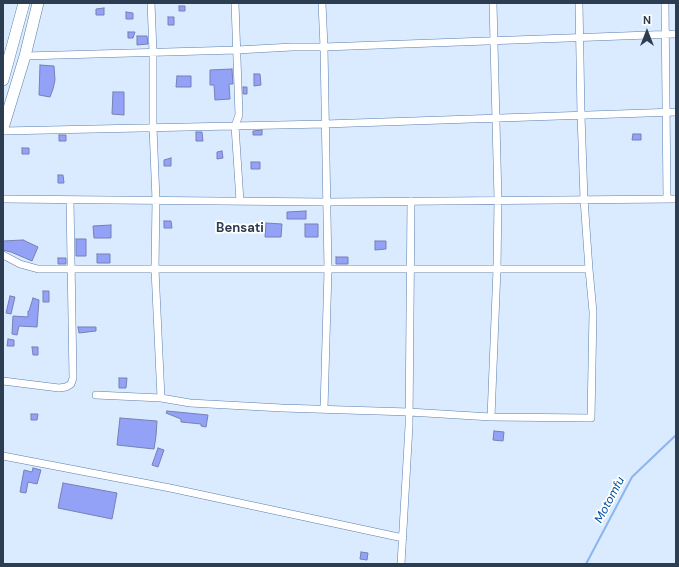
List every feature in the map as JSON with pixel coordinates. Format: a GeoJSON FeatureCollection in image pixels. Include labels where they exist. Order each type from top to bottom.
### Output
{"type":"FeatureCollection","features":[{"type":"Feature","properties":{"kind":"highway"},"geometry":{"type":"LineString","coordinates":[[3,80],[24,3]]}},
{"type":"Feature","properties":{"kind":"highway"},"geometry":{"type":"LineString","coordinates":[[3,130],[38,3]]}},
{"type":"Feature","properties":{"kind":"street"},"geometry":{"type":"LineString","coordinates":[[151,3],[156,200],[155,269],[161,398]]}},
{"type":"Feature","properties":{"kind":"street"},"geometry":{"type":"LineString","coordinates":[[235,3],[239,115],[235,126],[240,201]]}},
{"type":"Feature","properties":{"kind":"street"},"geometry":{"type":"LineString","coordinates":[[322,3],[328,270],[324,409]]}},
{"type":"Feature","properties":{"kind":"street"},"geometry":{"type":"LineString","coordinates":[[491,418],[497,269],[498,200],[493,3]]}},
{"type":"Feature","properties":{"kind":"street"},"geometry":{"type":"LineString","coordinates":[[96,395],[161,398],[190,403],[409,412],[491,418],[591,418],[593,312],[584,199],[580,115],[579,3]]}},
{"type":"Feature","properties":{"kind":"street"},"geometry":{"type":"LineString","coordinates":[[665,3],[667,199]]}},
{"type":"Feature","properties":{"kind":"street"},"geometry":{"type":"LineString","coordinates":[[24,56],[676,34]]}},
{"type":"Feature","properties":{"kind":"street"},"geometry":{"type":"LineString","coordinates":[[3,130],[325,124],[676,112]]}},
{"type":"Feature","properties":{"kind":"street"},"geometry":{"type":"LineString","coordinates":[[3,199],[327,202],[676,199]]}},
{"type":"Feature","properties":{"kind":"street"},"geometry":{"type":"LineString","coordinates":[[3,381],[59,388],[66,387],[71,384],[73,378],[70,200]]}},
{"type":"Feature","properties":{"kind":"street"},"geometry":{"type":"LineString","coordinates":[[401,564],[409,412],[412,201]]}},
{"type":"Feature","properties":{"kind":"street"},"geometry":{"type":"LineString","coordinates":[[3,255],[20,264],[38,269],[589,269]]}},
{"type":"Feature","properties":{"kind":"street"},"geometry":{"type":"LineString","coordinates":[[3,456],[170,488],[403,538]]}},
{"type":"Feature","properties":{"kind":"building"},"geometry":{"type":"Polygon","coordinates":[[[179,6],[185,6],[185,11],[179,11],[179,6]]]}},
{"type":"Feature","properties":{"kind":"building"},"geometry":{"type":"Polygon","coordinates":[[[104,8],[104,15],[96,15],[96,9],[104,8]]]}},
{"type":"Feature","properties":{"kind":"building"},"geometry":{"type":"Polygon","coordinates":[[[126,12],[133,13],[133,19],[126,19],[126,12]]]}},
{"type":"Feature","properties":{"kind":"building"},"geometry":{"type":"Polygon","coordinates":[[[168,17],[174,17],[174,25],[168,25],[168,17]]]}},
{"type":"Feature","properties":{"kind":"building"},"geometry":{"type":"Polygon","coordinates":[[[128,32],[135,32],[133,38],[128,38],[128,32]]]}},
{"type":"Feature","properties":{"kind":"building"},"geometry":{"type":"Polygon","coordinates":[[[137,36],[147,36],[148,44],[137,45],[137,36]]]}},
{"type":"Feature","properties":{"kind":"building"},"geometry":{"type":"Polygon","coordinates":[[[40,65],[54,66],[55,80],[50,97],[39,95],[40,65]]]}},
{"type":"Feature","properties":{"kind":"building"},"geometry":{"type":"Polygon","coordinates":[[[232,69],[233,84],[229,84],[230,99],[215,100],[214,85],[210,85],[210,70],[232,69]]]}},
{"type":"Feature","properties":{"kind":"building"},"geometry":{"type":"Polygon","coordinates":[[[254,74],[260,74],[261,85],[254,86],[254,74]]]}},
{"type":"Feature","properties":{"kind":"building"},"geometry":{"type":"Polygon","coordinates":[[[177,76],[191,76],[191,87],[176,87],[177,76]]]}},
{"type":"Feature","properties":{"kind":"building"},"geometry":{"type":"Polygon","coordinates":[[[243,87],[247,87],[247,94],[243,94],[243,87]]]}},
{"type":"Feature","properties":{"kind":"building"},"geometry":{"type":"Polygon","coordinates":[[[113,92],[124,92],[124,115],[112,114],[113,92]]]}},
{"type":"Feature","properties":{"kind":"building"},"geometry":{"type":"Polygon","coordinates":[[[262,130],[262,135],[253,135],[253,131],[262,130]]]}},
{"type":"Feature","properties":{"kind":"building"},"geometry":{"type":"Polygon","coordinates":[[[196,132],[202,132],[203,141],[196,141],[196,132]]]}},
{"type":"Feature","properties":{"kind":"building"},"geometry":{"type":"Polygon","coordinates":[[[633,134],[641,134],[641,140],[632,140],[633,134]]]}},
{"type":"Feature","properties":{"kind":"building"},"geometry":{"type":"Polygon","coordinates":[[[59,135],[66,135],[66,141],[59,141],[59,135]]]}},
{"type":"Feature","properties":{"kind":"building"},"geometry":{"type":"Polygon","coordinates":[[[22,148],[29,148],[29,154],[22,154],[22,148]]]}},
{"type":"Feature","properties":{"kind":"building"},"geometry":{"type":"Polygon","coordinates":[[[222,151],[223,158],[217,159],[217,152],[222,151]]]}},
{"type":"Feature","properties":{"kind":"building"},"geometry":{"type":"Polygon","coordinates":[[[171,158],[171,166],[164,166],[164,160],[171,158]]]}},
{"type":"Feature","properties":{"kind":"building"},"geometry":{"type":"Polygon","coordinates":[[[251,162],[260,162],[260,169],[251,169],[251,162]]]}},
{"type":"Feature","properties":{"kind":"building"},"geometry":{"type":"Polygon","coordinates":[[[58,175],[63,175],[64,183],[58,183],[58,175]]]}},
{"type":"Feature","properties":{"kind":"building"},"geometry":{"type":"Polygon","coordinates":[[[306,211],[306,219],[287,219],[287,212],[306,211]]]}},
{"type":"Feature","properties":{"kind":"building"},"geometry":{"type":"Polygon","coordinates":[[[164,221],[171,221],[172,228],[164,228],[164,221]]]}},
{"type":"Feature","properties":{"kind":"building"},"geometry":{"type":"Polygon","coordinates":[[[266,223],[282,224],[281,237],[265,237],[266,223]]]}},
{"type":"Feature","properties":{"kind":"building"},"geometry":{"type":"Polygon","coordinates":[[[305,224],[318,224],[318,237],[305,237],[305,224]]]}},
{"type":"Feature","properties":{"kind":"building"},"geometry":{"type":"Polygon","coordinates":[[[111,225],[111,238],[94,238],[93,226],[111,225]]]}},
{"type":"Feature","properties":{"kind":"building"},"geometry":{"type":"Polygon","coordinates":[[[76,239],[86,239],[86,256],[76,256],[76,239]]]}},
{"type":"Feature","properties":{"kind":"building"},"geometry":{"type":"Polygon","coordinates":[[[23,240],[38,247],[32,261],[3,250],[3,241],[23,240]]]}},
{"type":"Feature","properties":{"kind":"building"},"geometry":{"type":"Polygon","coordinates":[[[375,241],[386,241],[386,249],[375,250],[375,241]]]}},
{"type":"Feature","properties":{"kind":"building"},"geometry":{"type":"Polygon","coordinates":[[[97,254],[110,254],[110,263],[97,263],[97,254]]]}},
{"type":"Feature","properties":{"kind":"building"},"geometry":{"type":"Polygon","coordinates":[[[336,257],[348,257],[348,264],[336,264],[336,257]]]}},
{"type":"Feature","properties":{"kind":"building"},"geometry":{"type":"Polygon","coordinates":[[[58,258],[66,258],[66,264],[58,264],[58,258]]]}},
{"type":"Feature","properties":{"kind":"building"},"geometry":{"type":"Polygon","coordinates":[[[43,291],[49,291],[49,302],[43,302],[43,291]]]}},
{"type":"Feature","properties":{"kind":"building"},"geometry":{"type":"Polygon","coordinates":[[[10,296],[15,297],[11,314],[6,313],[10,296]]]}},
{"type":"Feature","properties":{"kind":"building"},"geometry":{"type":"Polygon","coordinates":[[[33,298],[39,300],[37,327],[19,326],[17,335],[12,334],[13,316],[28,317],[28,311],[33,298]]]}},
{"type":"Feature","properties":{"kind":"building"},"geometry":{"type":"Polygon","coordinates":[[[78,327],[96,327],[96,331],[79,333],[78,327]]]}},
{"type":"Feature","properties":{"kind":"building"},"geometry":{"type":"Polygon","coordinates":[[[8,339],[14,340],[14,346],[7,346],[8,339]]]}},
{"type":"Feature","properties":{"kind":"building"},"geometry":{"type":"Polygon","coordinates":[[[32,347],[38,347],[38,355],[33,355],[32,347]]]}},
{"type":"Feature","properties":{"kind":"building"},"geometry":{"type":"Polygon","coordinates":[[[119,378],[127,378],[126,388],[119,388],[119,378]]]}},
{"type":"Feature","properties":{"kind":"building"},"geometry":{"type":"Polygon","coordinates":[[[167,411],[208,415],[206,427],[201,426],[201,424],[181,422],[181,419],[166,413],[167,411]]]}},
{"type":"Feature","properties":{"kind":"building"},"geometry":{"type":"Polygon","coordinates":[[[31,414],[38,414],[37,420],[31,420],[31,414]]]}},
{"type":"Feature","properties":{"kind":"building"},"geometry":{"type":"Polygon","coordinates":[[[120,418],[157,421],[154,449],[117,445],[120,418]]]}},
{"type":"Feature","properties":{"kind":"building"},"geometry":{"type":"Polygon","coordinates":[[[494,431],[504,432],[503,441],[493,440],[494,431]]]}},
{"type":"Feature","properties":{"kind":"building"},"geometry":{"type":"Polygon","coordinates":[[[158,448],[164,450],[158,467],[152,465],[158,448]]]}},
{"type":"Feature","properties":{"kind":"building"},"geometry":{"type":"Polygon","coordinates":[[[33,468],[41,470],[37,484],[28,482],[26,493],[20,492],[24,470],[32,472],[33,468]]]}},
{"type":"Feature","properties":{"kind":"building"},"geometry":{"type":"Polygon","coordinates":[[[63,483],[117,493],[112,519],[58,508],[63,483]]]}},
{"type":"Feature","properties":{"kind":"building"},"geometry":{"type":"Polygon","coordinates":[[[361,552],[368,553],[367,560],[360,559],[361,552]]]}},
{"type":"Feature","properties":{"kind":"waterway","name":"Motomfu"},"geometry":{"type":"LineString","coordinates":[[586,564],[632,477],[676,435]]}},
{"type":"Feature","properties":{"kind":"district","name":"Bensati"},"geometry":{"type":"Point","coordinates":[240,229]}}]}
